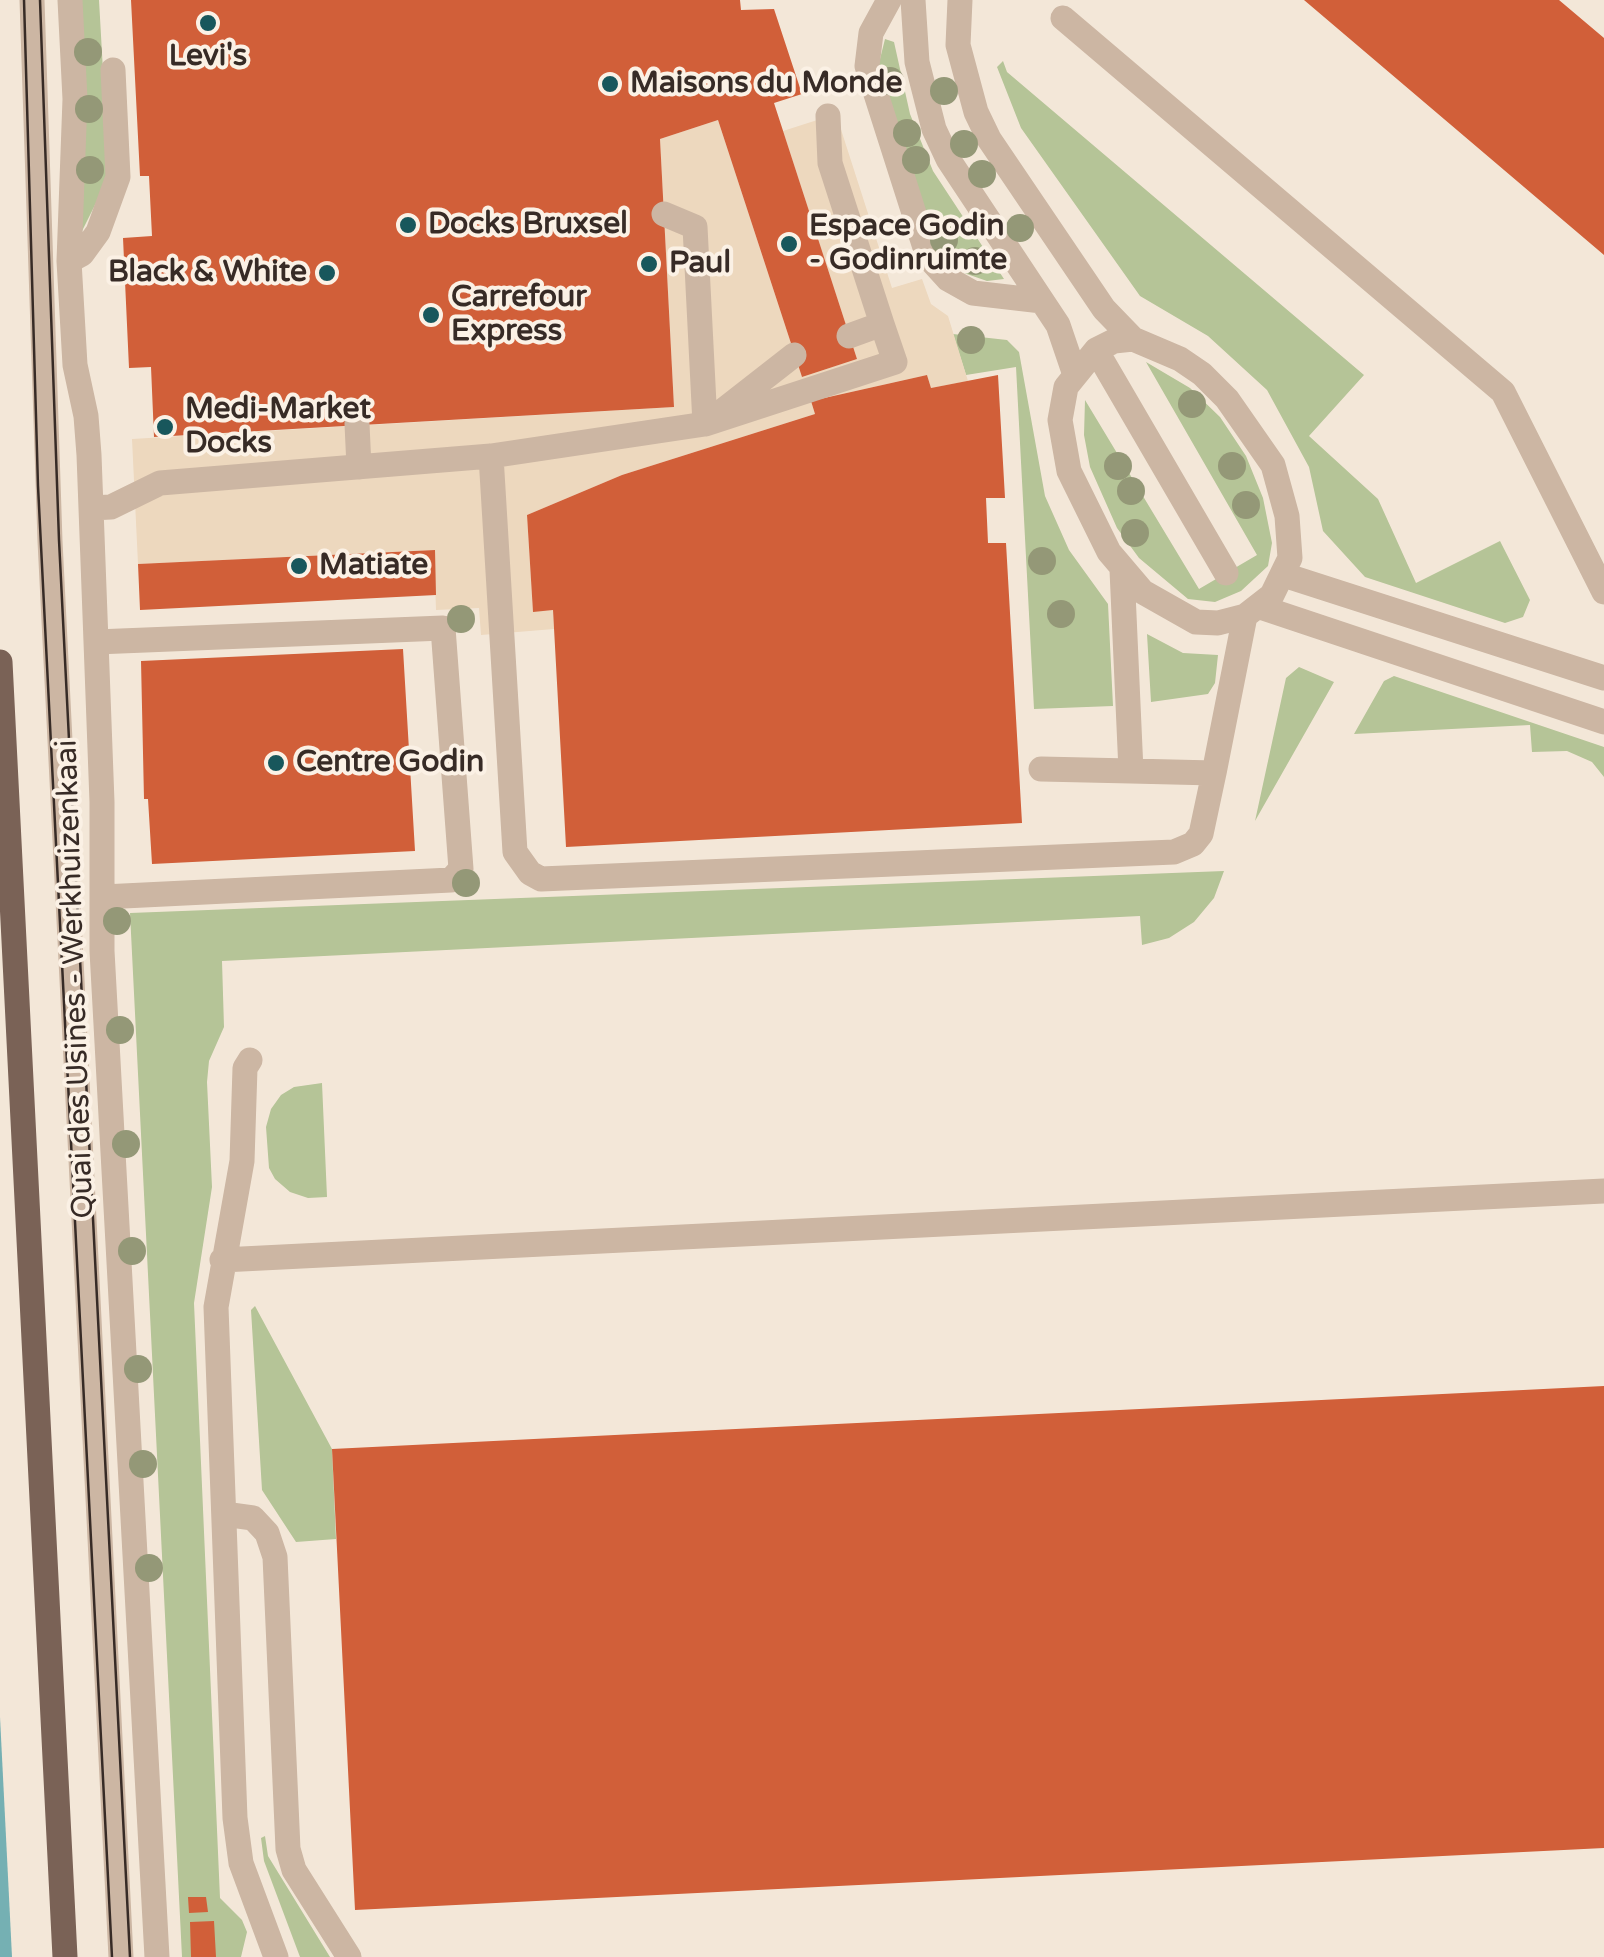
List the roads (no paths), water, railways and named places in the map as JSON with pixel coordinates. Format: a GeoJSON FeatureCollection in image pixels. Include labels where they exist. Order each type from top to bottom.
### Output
{"type":"FeatureCollection","features":[{"type":"Feature","properties":{"kind":"main road","name":"Quai des Usines - Werkhuizenkaai"},"geometry":{"type":"LineString","coordinates":[[0,662],[65,1957]]}},
{"type":"Feature","properties":{"kind":"street","name":"Quai des Usines - Werkhuizenkaai"},"geometry":{"type":"LineString","coordinates":[[32,0],[57,691],[121,1957]]}},
{"type":"Feature","properties":{"kind":"street","name":"Quai des Usines - Werkhuizenkaai"},"geometry":{"type":"LineString","coordinates":[[70,0],[75,99],[69,261],[75,366],[86,416],[91,508],[102,897],[157,1957]]}},
{"type":"Feature","properties":{"kind":"street"},"geometry":{"type":"LineString","coordinates":[[889,0],[872,33],[867,66],[928,257],[948,279],[973,293],[1042,301]]}},
{"type":"Feature","properties":{"kind":"street"},"geometry":{"type":"LineString","coordinates":[[914,0],[917,62],[934,129],[948,160],[1058,325],[1074,372]]}},
{"type":"Feature","properties":{"kind":"street"},"geometry":{"type":"LineString","coordinates":[[960,0],[958,44],[976,112],[989,140],[1104,308],[1133,340]]}},
{"type":"Feature","properties":{"kind":"street"},"geometry":{"type":"LineString","coordinates":[[1063,18],[1503,392],[1604,592]]}},
{"type":"Feature","properties":{"kind":"street"},"geometry":{"type":"LineString","coordinates":[[69,261],[82,254],[98,232],[118,177],[113,70]]}},
{"type":"Feature","properties":{"kind":"street"},"geometry":{"type":"LineString","coordinates":[[91,508],[111,508],[160,483],[491,456],[705,424],[894,362],[830,164],[828,116]]}},
{"type":"Feature","properties":{"kind":"street"},"geometry":{"type":"LineString","coordinates":[[664,214],[694,227],[705,424]]}},
{"type":"Feature","properties":{"kind":"street"},"geometry":{"type":"LineString","coordinates":[[848,336],[882,324]]}},
{"type":"Feature","properties":{"kind":"street"},"geometry":{"type":"LineString","coordinates":[[491,456],[515,852],[521,864],[541,879],[1174,852],[1193,844],[1201,834],[1252,612],[1284,575],[1290,541],[1273,466],[1251,431],[1202,374],[1180,359],[1133,340],[1114,341],[1096,350],[1074,372],[1060,420],[1069,472],[1083,505],[1122,570],[1142,592],[1180,616],[1218,623],[1252,612],[1604,722]]}},
{"type":"Feature","properties":{"kind":"street"},"geometry":{"type":"LineString","coordinates":[[1096,350],[1226,573]]}},
{"type":"Feature","properties":{"kind":"street"},"geometry":{"type":"LineString","coordinates":[[705,424],[794,354]]}},
{"type":"Feature","properties":{"kind":"street"},"geometry":{"type":"LineString","coordinates":[[357,424],[359,467]]}},
{"type":"Feature","properties":{"kind":"street"},"geometry":{"type":"LineString","coordinates":[[1122,570],[1131,771]]}},
{"type":"Feature","properties":{"kind":"street"},"geometry":{"type":"LineString","coordinates":[[1284,575],[1604,678]]}},
{"type":"Feature","properties":{"kind":"street"},"geometry":{"type":"LineString","coordinates":[[96,642],[443,628],[461,868],[451,880],[102,897]]}},
{"type":"Feature","properties":{"kind":"street"},"geometry":{"type":"LineString","coordinates":[[1041,769],[1214,772]]}},
{"type":"Feature","properties":{"kind":"street"},"geometry":{"type":"LineString","coordinates":[[250,1060],[245,1068],[242,1161],[216,1307],[235,1818],[241,1863],[269,1950]]}},
{"type":"Feature","properties":{"kind":"street"},"geometry":{"type":"LineString","coordinates":[[222,1260],[1604,1191]]}},
{"type":"Feature","properties":{"kind":"street"},"geometry":{"type":"LineString","coordinates":[[224,1514],[252,1518],[267,1534],[274,1557],[288,1849],[294,1870],[349,1957]]}},
{"type":"Feature","properties":{"kind":"water"},"geometry":{"type":"Polygon","coordinates":[[[0,1717],[12,1957],[0,1957],[0,1717]]]}},
{"type":"Feature","properties":{"kind":"tram line"},"geometry":{"type":"LineString","coordinates":[[24,0],[38,486],[112,1957]]}},
{"type":"Feature","properties":{"kind":"tram line"},"geometry":{"type":"LineString","coordinates":[[40,0],[59,540],[130,1957]]}},
{"type":"Feature","properties":{"kind":"place","name":"Levi's"},"geometry":{"type":"Point","coordinates":[208,23]}},
{"type":"Feature","properties":{"kind":"place","name":"Maisons du Monde"},"geometry":{"type":"Point","coordinates":[610,84]}},
{"type":"Feature","properties":{"kind":"place","name":"Docks Bruxsel"},"geometry":{"type":"Point","coordinates":[408,225]}},
{"type":"Feature","properties":{"kind":"place","name":"Espace Godin - Godinruimte"},"geometry":{"type":"Point","coordinates":[789,244]}},
{"type":"Feature","properties":{"kind":"place","name":"Paul"},"geometry":{"type":"Point","coordinates":[649,264]}},
{"type":"Feature","properties":{"kind":"place","name":"Black & White"},"geometry":{"type":"Point","coordinates":[327,273]}},
{"type":"Feature","properties":{"kind":"place","name":"Carrefour Express"},"geometry":{"type":"Point","coordinates":[431,315]}},
{"type":"Feature","properties":{"kind":"place","name":"Medi-Market Docks"},"geometry":{"type":"Point","coordinates":[165,427]}},
{"type":"Feature","properties":{"kind":"place","name":"Matiate"},"geometry":{"type":"Point","coordinates":[299,566]}},
{"type":"Feature","properties":{"kind":"place","name":"Centre Godin"},"geometry":{"type":"Point","coordinates":[276,763]}}]}
